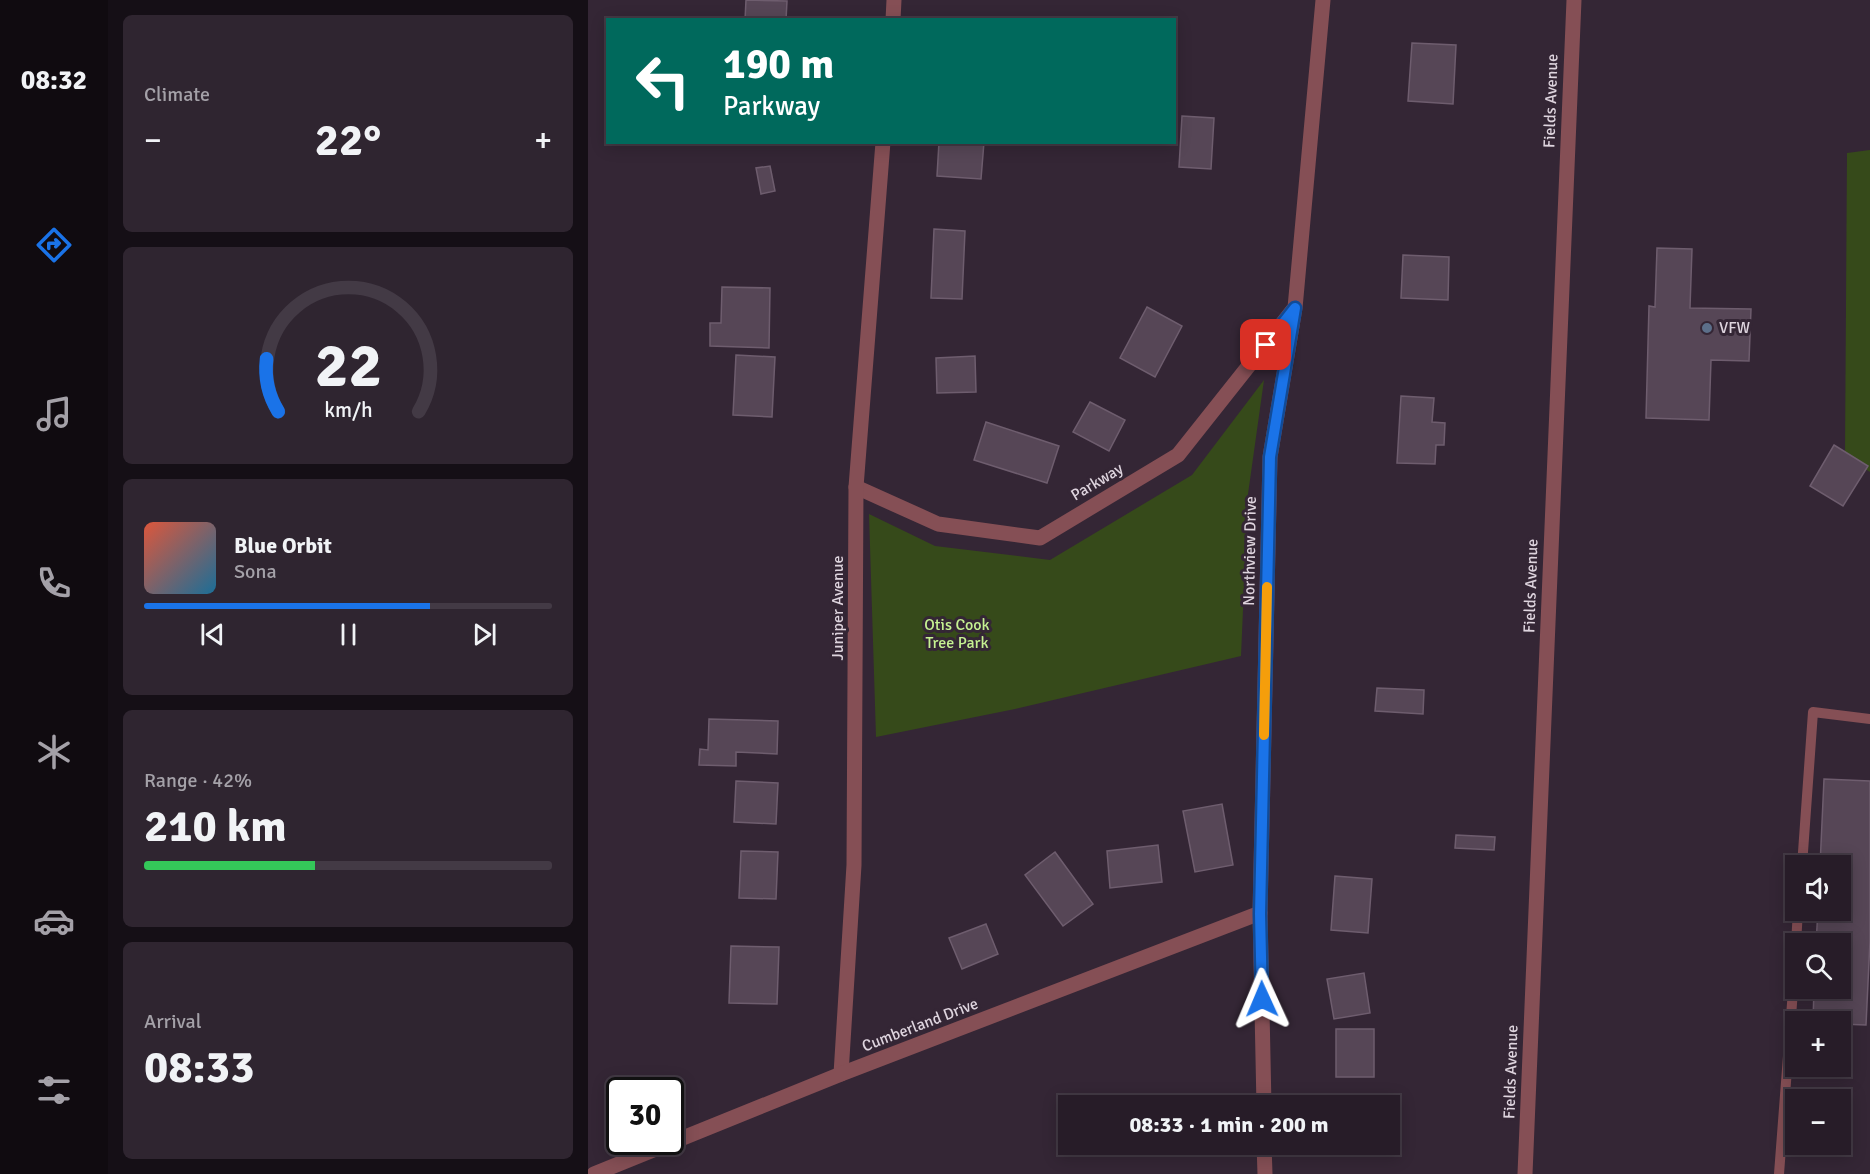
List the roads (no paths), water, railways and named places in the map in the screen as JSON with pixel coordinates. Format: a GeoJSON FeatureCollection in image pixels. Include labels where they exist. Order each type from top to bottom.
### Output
{"type":"FeatureCollection","features":[{"type":"Feature","properties":{"kind":"street"},"geometry":{"type":"LineString","coordinates":[[892,18],[894,0]]}},
{"type":"Feature","properties":{"kind":"street","name":"Northview Drive"},"geometry":{"type":"LineString","coordinates":[[1264,1095],[1260,914],[1270,457],[1295,308],[1323,0]]}},
{"type":"Feature","properties":{"kind":"street","name":"Fields Avenue"},"geometry":{"type":"LineString","coordinates":[[1525,1174],[1574,0]]}},
{"type":"Feature","properties":{"kind":"street","name":"Juniper Avenue"},"geometry":{"type":"LineString","coordinates":[[842,1074],[854,866],[856,487],[883,144]]}},
{"type":"Feature","properties":{"kind":"street","name":"Parkway"},"geometry":{"type":"LineString","coordinates":[[856,487],[938,524],[1040,538],[1178,455],[1295,308]]}},
{"type":"Feature","properties":{"kind":"street","name":"Cumberland Drive"},"geometry":{"type":"LineString","coordinates":[[594,1174],[842,1074],[1260,914]]}},
{"type":"Feature","properties":{"kind":"street"},"geometry":{"type":"LineString","coordinates":[[1264,1155],[1265,1174]]}},
{"type":"Feature","properties":{"kind":"lane"},"geometry":{"type":"LineString","coordinates":[[1803,855],[1813,712],[1870,719]]}},
{"type":"Feature","properties":{"kind":"lane"},"geometry":{"type":"LineString","coordinates":[[1779,1174],[1792,999]]}},
{"type":"Feature","properties":{"kind":"place","name":"VFW"},"geometry":{"type":"Point","coordinates":[1707,328]}},
{"type":"Feature","properties":{"kind":"park label","name":"Otis Cook Tree Park"},"geometry":{"type":"Point","coordinates":[957,634]}}]}
